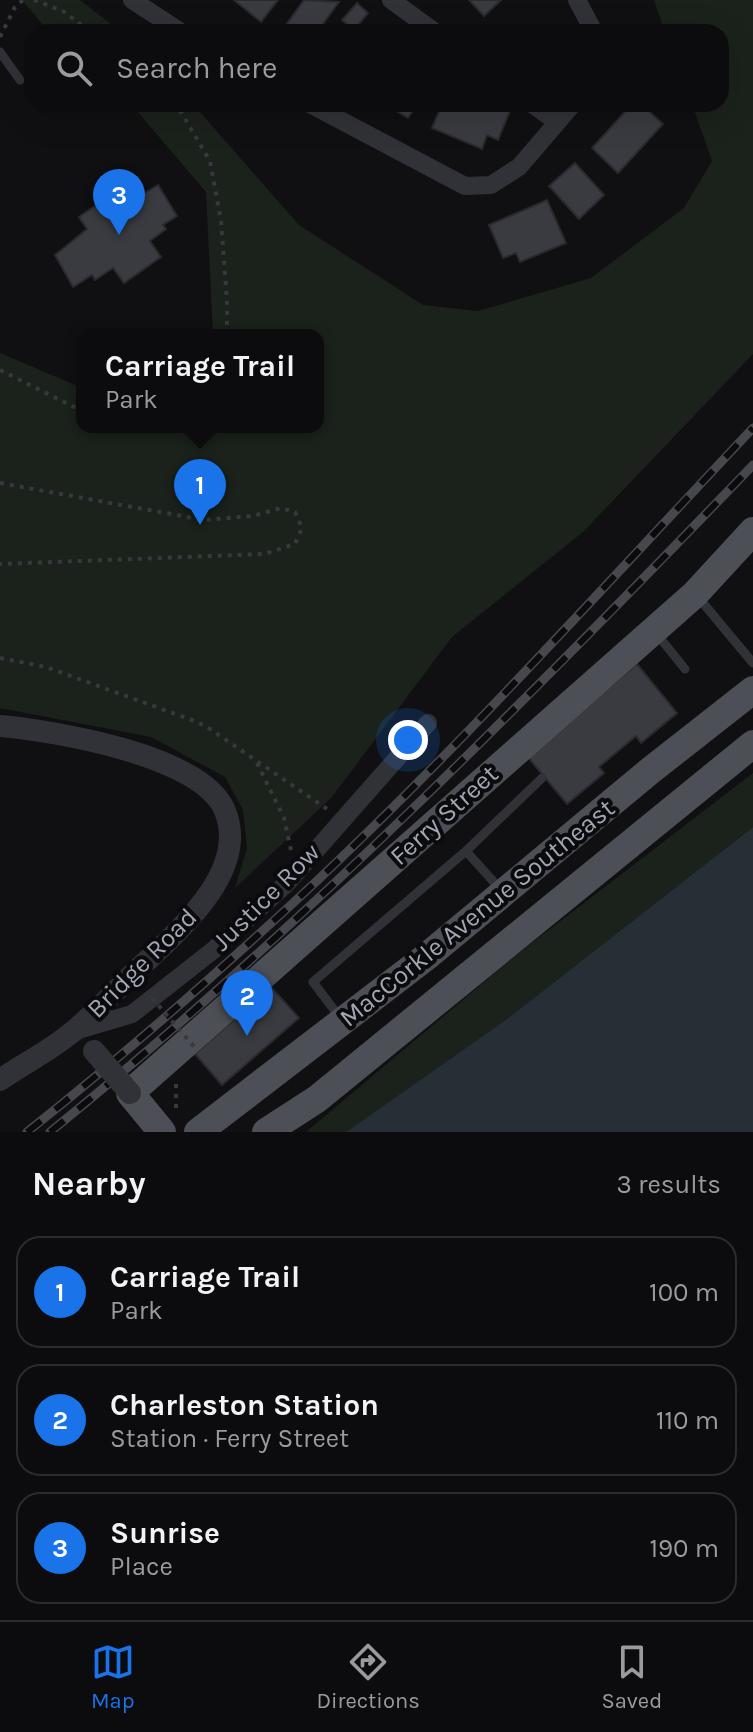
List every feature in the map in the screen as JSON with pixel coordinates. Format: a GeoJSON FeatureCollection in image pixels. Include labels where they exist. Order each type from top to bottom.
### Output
{"type":"FeatureCollection","features":[{"type":"Feature","properties":{"kind":"main road","name":"Ferry Street"},"geometry":{"type":"LineString","coordinates":[[130,1093],[193,1046],[448,811],[695,594],[753,531]]}},
{"type":"Feature","properties":{"kind":"main road","name":"MacCorkle Avenue Southeast"},"geometry":{"type":"LineString","coordinates":[[180,1128],[343,1022],[753,690]]}},
{"type":"Feature","properties":{"kind":"main road","name":"MacCorkle Avenue Southeast"},"geometry":{"type":"LineString","coordinates":[[266,1132],[317,1099],[753,744]]}},
{"type":"Feature","properties":{"kind":"main road"},"geometry":{"type":"LineString","coordinates":[[130,1093],[180,1128]]}},
{"type":"Feature","properties":{"kind":"street"},"geometry":{"type":"LineString","coordinates":[[132,0],[169,24]]}},
{"type":"Feature","properties":{"kind":"street"},"geometry":{"type":"LineString","coordinates":[[391,0],[424,24]]}},
{"type":"Feature","properties":{"kind":"street"},"geometry":{"type":"LineString","coordinates":[[577,0],[590,24]]}},
{"type":"Feature","properties":{"kind":"street"},"geometry":{"type":"LineString","coordinates":[[325,112],[465,186],[491,185],[519,167],[566,112]]}},
{"type":"Feature","properties":{"kind":"street"},"geometry":{"type":"LineString","coordinates":[[543,112],[557,122]]}},
{"type":"Feature","properties":{"kind":"street","name":"Justice Row"},"geometry":{"type":"LineString","coordinates":[[74,1031],[132,1014],[216,948],[292,878],[428,723]]}},
{"type":"Feature","properties":{"kind":"street","name":"Bridge Road"},"geometry":{"type":"LineString","coordinates":[[0,726],[93,741],[128,750],[190,774],[209,787],[219,799],[230,827],[224,868],[189,920],[74,1031],[0,1080]]}},
{"type":"Feature","properties":{"kind":"street"},"geometry":{"type":"LineString","coordinates":[[74,1031],[130,1093]]}},
{"type":"Feature","properties":{"kind":"lane"},"geometry":{"type":"LineString","coordinates":[[0,52],[20,80]]}},
{"type":"Feature","properties":{"kind":"lane"},"geometry":{"type":"LineString","coordinates":[[695,594],[753,663]]}},
{"type":"Feature","properties":{"kind":"lane"},"geometry":{"type":"LineString","coordinates":[[654,630],[685,669]]}},
{"type":"Feature","properties":{"kind":"lane"},"geometry":{"type":"LineString","coordinates":[[343,1022],[313,982],[466,851],[542,778]]}},
{"type":"Feature","properties":{"kind":"lane"},"geometry":{"type":"LineString","coordinates":[[466,851],[503,893]]}},
{"type":"Feature","properties":{"kind":"path"},"geometry":{"type":"LineString","coordinates":[[0,37],[15,7],[23,0]]}},
{"type":"Feature","properties":{"kind":"path"},"geometry":{"type":"LineString","coordinates":[[34,0],[63,11],[80,24]]}},
{"type":"Feature","properties":{"kind":"path"},"geometry":{"type":"LineString","coordinates":[[181,112],[210,161],[221,221],[227,329]]}},
{"type":"Feature","properties":{"kind":"path"},"geometry":{"type":"LineString","coordinates":[[0,370],[76,408]]}},
{"type":"Feature","properties":{"kind":"path"},"geometry":{"type":"LineString","coordinates":[[0,483],[204,520],[253,516],[281,508],[295,512],[302,528],[299,539],[291,547],[264,554],[0,564]]}},
{"type":"Feature","properties":{"kind":"path"},"geometry":{"type":"LineString","coordinates":[[0,658],[46,667],[192,720],[342,819]]}},
{"type":"Feature","properties":{"kind":"path"},"geometry":{"type":"LineString","coordinates":[[256,760],[284,818],[291,842],[292,878]]}},
{"type":"Feature","properties":{"kind":"path"},"geometry":{"type":"LineString","coordinates":[[152,998],[193,1046]]}},
{"type":"Feature","properties":{"kind":"path"},"geometry":{"type":"LineString","coordinates":[[176,1083],[175,1109],[180,1128]]}},
{"type":"Feature","properties":{"kind":"shaded area"},"geometry":{"type":"Polygon","coordinates":[[[22,0],[80,0],[111,24],[42,24],[22,0]]]}},
{"type":"Feature","properties":{"kind":"shaded area"},"geometry":{"type":"Polygon","coordinates":[[[654,0],[753,0],[753,354],[583,532],[452,637],[332,797],[235,888],[247,848],[243,810],[225,777],[151,737],[0,708],[0,353],[76,385],[76,433],[324,433],[324,329],[213,329],[206,192],[138,112],[200,112],[299,225],[423,305],[478,311],[591,278],[684,208],[712,161],[695,112],[729,112],[729,24],[662,24],[654,0]]]}},
{"type":"Feature","properties":{"kind":"shaded area"},"geometry":{"type":"Polygon","coordinates":[[[753,773],[753,827],[507,1019],[346,1132],[306,1132],[515,956],[753,773]]]}},
{"type":"Feature","properties":{"kind":"shaded area"},"geometry":{"type":"Polygon","coordinates":[[[753,827],[753,1132],[346,1132],[507,1019],[753,827]]]}},
{"type":"Feature","properties":{"kind":"building"},"geometry":{"type":"Polygon","coordinates":[[[234,0],[278,0],[261,22],[234,0]]]}},
{"type":"Feature","properties":{"kind":"building"},"geometry":{"type":"Polygon","coordinates":[[[304,0],[339,2],[323,24],[287,24],[304,0]]]}},
{"type":"Feature","properties":{"kind":"building"},"geometry":{"type":"Polygon","coordinates":[[[469,0],[501,0],[484,16],[469,0]]]}},
{"type":"Feature","properties":{"kind":"building"},"geometry":{"type":"Polygon","coordinates":[[[357,3],[368,13],[359,24],[347,24],[342,20],[357,3]]]}},
{"type":"Feature","properties":{"kind":"building"},"geometry":{"type":"Polygon","coordinates":[[[398,112],[412,112],[408,118],[398,112]]]}},
{"type":"Feature","properties":{"kind":"building"},"geometry":{"type":"Polygon","coordinates":[[[439,112],[510,112],[498,140],[487,135],[482,149],[432,128],[439,112]]]}},
{"type":"Feature","properties":{"kind":"building"},"geometry":{"type":"Polygon","coordinates":[[[625,112],[650,112],[663,124],[618,173],[592,148],[625,112]]]}},
{"type":"Feature","properties":{"kind":"building"},"geometry":{"type":"Polygon","coordinates":[[[575,163],[604,195],[579,219],[549,186],[575,163]]]}},
{"type":"Feature","properties":{"kind":"building"},"geometry":{"type":"Polygon","coordinates":[[[158,185],[177,216],[163,225],[166,229],[150,241],[161,257],[124,283],[113,268],[95,280],[92,275],[73,287],[55,255],[87,229],[79,217],[118,190],[126,204],[158,185]]]}},
{"type":"Feature","properties":{"kind":"building"},"geometry":{"type":"Polygon","coordinates":[[[547,200],[566,243],[520,262],[516,253],[503,258],[489,225],[547,200]]]}},
{"type":"Feature","properties":{"kind":"building"},"geometry":{"type":"Polygon","coordinates":[[[637,664],[677,713],[641,743],[636,736],[599,767],[604,773],[567,804],[527,756],[637,664]]]}},
{"type":"Feature","properties":{"kind":"building"},"geometry":{"type":"Polygon","coordinates":[[[271,987],[299,1018],[222,1085],[195,1054],[271,987]]]}},
{"type":"Feature","properties":{"kind":"railway"},"geometry":{"type":"LineString","coordinates":[[27,1132],[187,998],[403,798],[753,428]]}},
{"type":"Feature","properties":{"kind":"railway"},"geometry":{"type":"LineString","coordinates":[[50,1132],[144,1054],[324,893],[498,725],[753,465]]}},
{"type":"Feature","properties":{"kind":"place","name":"Sunrise"},"geometry":{"type":"Point","coordinates":[119,235]}},
{"type":"Feature","properties":{"kind":"place","name":"Carriage Trail"},"geometry":{"type":"Point","coordinates":[200,525]}},
{"type":"Feature","properties":{"kind":"place","name":"Charleston Station"},"geometry":{"type":"Point","coordinates":[247,1036]}}]}
